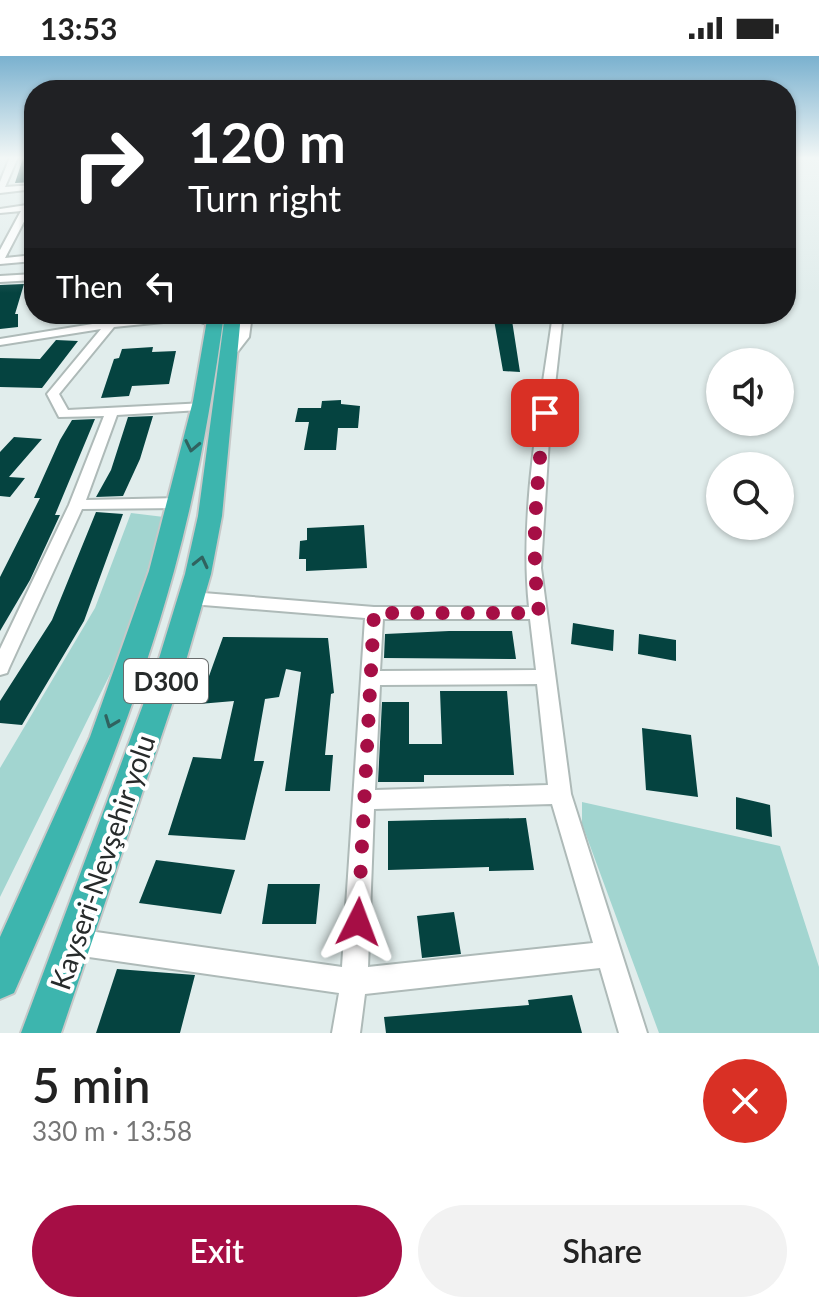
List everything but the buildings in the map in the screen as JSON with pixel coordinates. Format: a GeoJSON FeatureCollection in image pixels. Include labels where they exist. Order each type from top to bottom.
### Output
{"type":"FeatureCollection","features":[{"type":"Feature","properties":{"kind":"highway","name":"Kayseri-Nevşehir yolu"},"geometry":{"type":"LineString","coordinates":[[41,1033],[167,678],[191,598],[210,516],[221,353],[206,324]]}},
{"type":"Feature","properties":{"kind":"highway","name":"Kayseri-Nevşehir yolu"},"geometry":{"type":"LineString","coordinates":[[0,979],[75,813],[120,699],[160,582],[200,406],[230,324]]}},
{"type":"Feature","properties":{"kind":"street"},"geometry":{"type":"LineString","coordinates":[[0,211],[24,208]]}},
{"type":"Feature","properties":{"kind":"street"},"geometry":{"type":"LineString","coordinates":[[0,260],[24,218]]}},
{"type":"Feature","properties":{"kind":"street"},"geometry":{"type":"LineString","coordinates":[[0,260],[24,259]]}},
{"type":"Feature","properties":{"kind":"street"},"geometry":{"type":"LineString","coordinates":[[0,279],[24,278]]}},
{"type":"Feature","properties":{"kind":"street"},"geometry":{"type":"LineString","coordinates":[[73,329],[75,324]]}},
{"type":"Feature","properties":{"kind":"street"},"geometry":{"type":"LineString","coordinates":[[0,342],[111,324]]}},
{"type":"Feature","properties":{"kind":"street"},"geometry":{"type":"LineString","coordinates":[[111,324],[53,394],[64,414],[200,406]]}},
{"type":"Feature","properties":{"kind":"street"},"geometry":{"type":"LineString","coordinates":[[221,353],[243,337],[245,324]]}},
{"type":"Feature","properties":{"kind":"street"},"geometry":{"type":"LineString","coordinates":[[557,324],[534,523],[533,568],[560,794],[633,1033]]}},
{"type":"Feature","properties":{"kind":"street"},"geometry":{"type":"LineString","coordinates":[[0,668],[77,505],[112,411]]}},
{"type":"Feature","properties":{"kind":"street"},"geometry":{"type":"LineString","coordinates":[[77,505],[180,503]]}},
{"type":"Feature","properties":{"kind":"street"},"geometry":{"type":"LineString","coordinates":[[191,598],[374,613],[539,613]]}},
{"type":"Feature","properties":{"kind":"street"},"geometry":{"type":"LineString","coordinates":[[346,1033],[354,982],[374,613]]}},
{"type":"Feature","properties":{"kind":"street"},"geometry":{"type":"LineString","coordinates":[[371,678],[546,677]]}},
{"type":"Feature","properties":{"kind":"street"},"geometry":{"type":"LineString","coordinates":[[364,800],[560,794]]}},
{"type":"Feature","properties":{"kind":"street"},"geometry":{"type":"LineString","coordinates":[[75,942],[354,982],[607,954]]}},
{"type":"Feature","properties":{"kind":"shaded area"},"geometry":{"type":"Polygon","coordinates":[[[131,513],[164,517],[124,646],[0,897],[0,768],[95,608],[131,513]]]}},
{"type":"Feature","properties":{"kind":"shaded area"},"geometry":{"type":"Polygon","coordinates":[[[582,802],[780,846],[819,967],[819,1033],[659,1033],[582,824],[582,802]]]}},
{"type":"Feature","properties":{"kind":"route"},"geometry":{"type":"LineString","coordinates":[[358,922],[374,613],[539,613],[533,568],[534,523],[545,413]]}}]}
